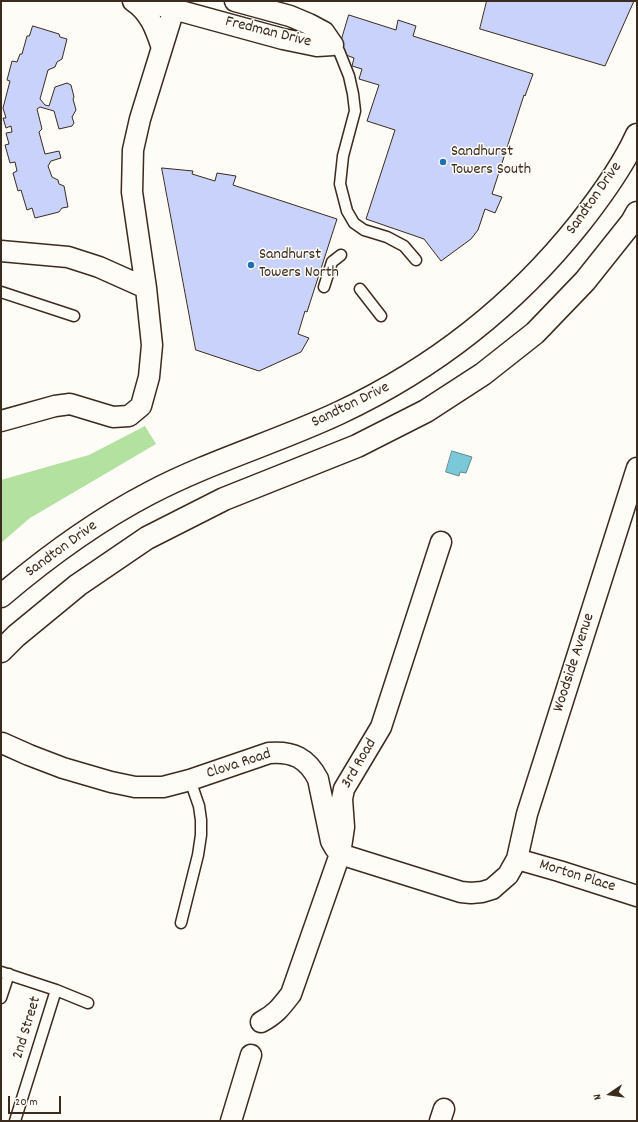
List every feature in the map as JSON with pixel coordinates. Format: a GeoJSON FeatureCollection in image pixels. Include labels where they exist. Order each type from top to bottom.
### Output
{"type":"FeatureCollection","features":[{"type":"Feature","properties":{"kind":"main road","name":"Sandton Drive"},"geometry":{"type":"LineString","coordinates":[[1,596],[31,571],[71,542],[109,516],[150,493],[197,471],[292,434],[339,413],[389,388],[437,357],[481,324],[520,289],[565,242],[601,197],[631,148],[637,135]]}},
{"type":"Feature","properties":{"kind":"main road"},"geometry":{"type":"LineString","coordinates":[[1,651],[16,636],[78,585],[147,538],[224,499],[357,446],[426,411],[483,374],[534,333],[585,281],[632,222],[637,213]]}},
{"type":"Feature","properties":{"kind":"street"},"geometry":{"type":"LineString","coordinates":[[133,1],[145,11],[152,22],[162,48]]}},
{"type":"Feature","properties":{"kind":"street","name":"Fredman Drive"},"geometry":{"type":"LineString","coordinates":[[144,1],[175,5],[224,22],[283,39],[317,46],[333,45]]}},
{"type":"Feature","properties":{"kind":"street"},"geometry":{"type":"LineString","coordinates":[[224,22],[229,1]]}},
{"type":"Feature","properties":{"kind":"street","name":"Fredman Drive"},"geometry":{"type":"LineString","coordinates":[[235,1],[290,16],[309,24],[324,32],[333,45]]}},
{"type":"Feature","properties":{"kind":"street"},"geometry":{"type":"LineString","coordinates":[[1,421],[54,406],[70,404],[113,417],[129,416],[141,406],[149,377],[152,345],[146,288],[132,192],[132,150],[175,5]]}},
{"type":"Feature","properties":{"kind":"street"},"geometry":{"type":"LineString","coordinates":[[1,250],[68,257],[99,267],[146,288]]}},
{"type":"Feature","properties":{"kind":"street","name":"Woodside Avenue"},"geometry":{"type":"LineString","coordinates":[[517,859],[527,814],[637,468]]}},
{"type":"Feature","properties":{"kind":"street","name":"3rd Road"},"geometry":{"type":"LineString","coordinates":[[261,1022],[273,1016],[291,994],[340,854],[344,827],[342,799],[344,789],[381,727],[441,542]]}},
{"type":"Feature","properties":{"kind":"street","name":"Clova Road"},"geometry":{"type":"LineString","coordinates":[[2,743],[63,768],[111,782],[135,787],[162,787],[190,780],[269,753],[289,753],[299,757],[313,770],[318,780],[331,841],[340,854]]}},
{"type":"Feature","properties":{"kind":"street"},"geometry":{"type":"LineString","coordinates":[[340,854],[461,892],[471,893],[492,889],[508,875],[517,859]]}},
{"type":"Feature","properties":{"kind":"street","name":"Morton Place"},"geometry":{"type":"LineString","coordinates":[[517,859],[637,896]]}},
{"type":"Feature","properties":{"kind":"street"},"geometry":{"type":"LineString","coordinates":[[231,1121],[251,1055]]}},
{"type":"Feature","properties":{"kind":"lane"},"geometry":{"type":"LineString","coordinates":[[333,45],[339,51],[349,76],[355,111],[343,156],[340,184],[347,211],[354,223],[364,230],[387,237],[404,246],[416,260]]}},
{"type":"Feature","properties":{"kind":"lane"},"geometry":{"type":"LineString","coordinates":[[324,287],[332,262],[341,255]]}},
{"type":"Feature","properties":{"kind":"lane"},"geometry":{"type":"LineString","coordinates":[[360,289],[382,316]]}},
{"type":"Feature","properties":{"kind":"lane"},"geometry":{"type":"LineString","coordinates":[[1,292],[74,316]]}},
{"type":"Feature","properties":{"kind":"lane"},"geometry":{"type":"LineString","coordinates":[[182,923],[202,835],[199,806],[190,780]]}},
{"type":"Feature","properties":{"kind":"lane"},"geometry":{"type":"LineString","coordinates":[[1,998],[5,973],[56,990],[88,1003]]}},
{"type":"Feature","properties":{"kind":"lane","name":"2nd Street"},"geometry":{"type":"LineString","coordinates":[[15,1121],[56,990]]}},
{"type":"Feature","properties":{"kind":"green space"},"geometry":{"type":"Polygon","coordinates":[[[145,426],[156,444],[30,518],[1,543],[1,480],[89,455],[145,426]]]}},
{"type":"Feature","properties":{"kind":"water"},"geometry":{"type":"Polygon","coordinates":[[[452,451],[472,457],[466,473],[460,472],[459,476],[446,472],[452,451]]]}},
{"type":"Feature","properties":{"kind":"building"},"geometry":{"type":"Polygon","coordinates":[[[487,1],[634,1],[605,66],[480,29],[487,1]]]}},
{"type":"Feature","properties":{"kind":"building","name":"Sandhurst Towers South"},"geometry":{"type":"Polygon","coordinates":[[[349,15],[396,30],[398,20],[416,26],[413,36],[533,74],[525,96],[524,95],[492,194],[502,197],[495,213],[485,209],[478,230],[471,239],[441,261],[424,239],[366,219],[395,130],[367,121],[379,85],[359,79],[362,69],[352,66],[354,58],[346,55],[341,46],[341,41],[349,15]]]}},
{"type":"Feature","properties":{"kind":"building"},"geometry":{"type":"Polygon","coordinates":[[[33,26],[59,34],[60,37],[67,39],[62,59],[57,62],[55,67],[48,70],[40,99],[45,105],[49,106],[55,87],[67,83],[71,85],[76,110],[72,117],[74,123],[72,126],[59,129],[54,111],[40,107],[37,109],[42,129],[39,132],[45,154],[59,151],[61,158],[51,161],[48,166],[52,177],[58,180],[59,184],[64,186],[68,207],[62,208],[59,212],[35,218],[32,208],[27,210],[21,190],[18,191],[13,173],[17,171],[15,162],[10,163],[5,145],[9,144],[6,133],[12,132],[11,126],[6,128],[3,118],[6,118],[3,108],[10,81],[7,80],[12,61],[17,62],[20,54],[22,54],[27,36],[29,36],[33,26]]]}},
{"type":"Feature","properties":{"kind":"building","name":"Sandhurst Towers North"},"geometry":{"type":"Polygon","coordinates":[[[162,168],[193,171],[192,174],[215,181],[217,173],[236,176],[233,185],[337,219],[307,312],[305,311],[298,334],[309,338],[301,352],[259,371],[196,350],[162,168]]]}},
{"type":"Feature","properties":{"kind":"place","name":"Sandhurst Towers South"},"geometry":{"type":"Point","coordinates":[443,162]}},
{"type":"Feature","properties":{"kind":"place","name":"Sandhurst Towers North"},"geometry":{"type":"Point","coordinates":[251,265]}}]}
